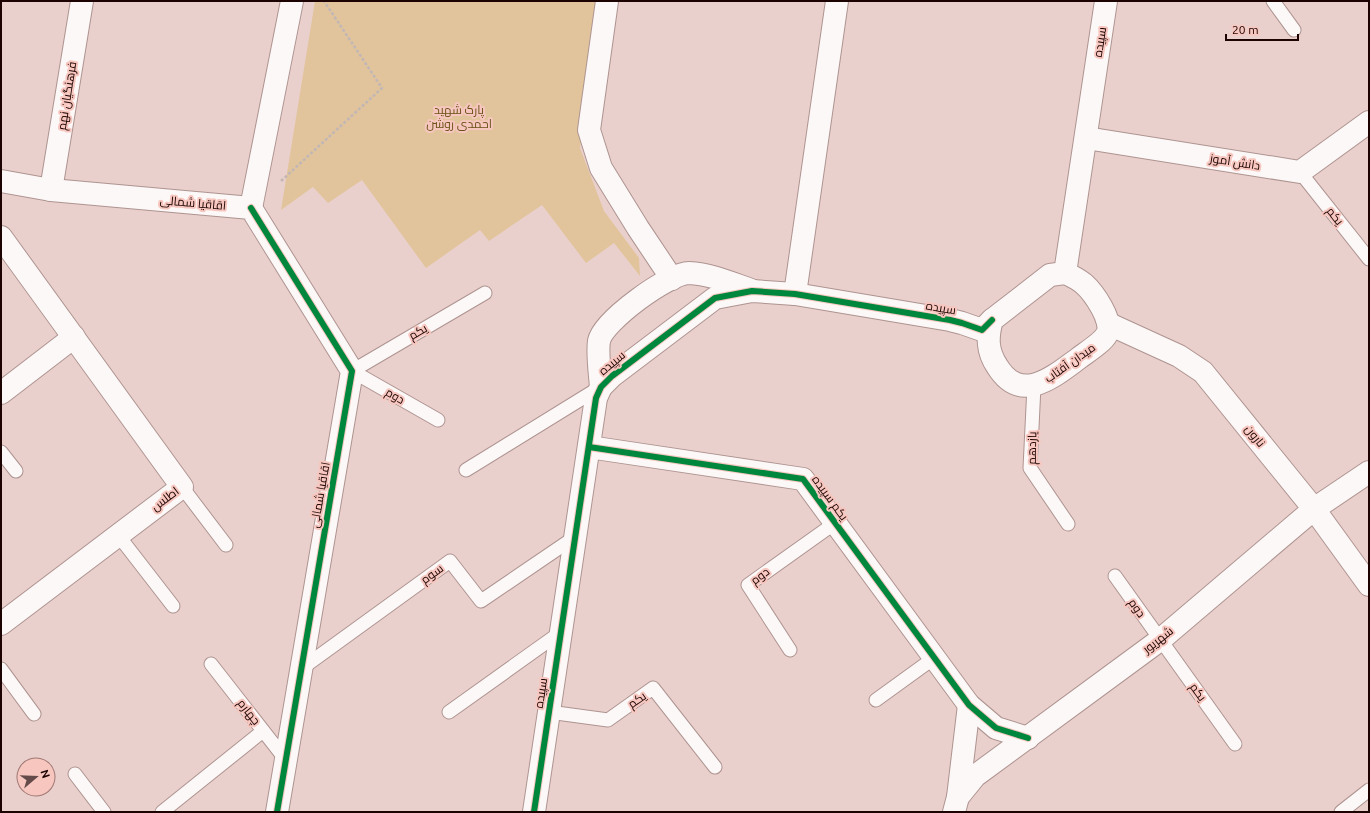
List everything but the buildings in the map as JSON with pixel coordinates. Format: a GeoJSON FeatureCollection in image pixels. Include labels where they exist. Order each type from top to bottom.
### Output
{"type":"FeatureCollection","features":[{"type":"Feature","properties":{"kind":"street","name":"فرهنگیان نهم"},"geometry":{"type":"LineString","coordinates":[[51,190],[82,1]]}},
{"type":"Feature","properties":{"kind":"street"},"geometry":{"type":"LineString","coordinates":[[292,1],[251,208],[352,371]]}},
{"type":"Feature","properties":{"kind":"street"},"geometry":{"type":"LineString","coordinates":[[607,1],[589,130],[601,168],[672,279]]}},
{"type":"Feature","properties":{"kind":"street"},"geometry":{"type":"LineString","coordinates":[[795,294],[837,1]]}},
{"type":"Feature","properties":{"kind":"street","name":"سپیده"},"geometry":{"type":"LineString","coordinates":[[1065,273],[1106,1]]}},
{"type":"Feature","properties":{"kind":"street"},"geometry":{"type":"LineString","coordinates":[[1300,172],[1369,122]]}},
{"type":"Feature","properties":{"kind":"street","name":"دانش آموز"},"geometry":{"type":"LineString","coordinates":[[1086,138],[1300,172]]}},
{"type":"Feature","properties":{"kind":"street","name":"اقاقیا شمالی"},"geometry":{"type":"LineString","coordinates":[[1,184],[251,208]]}},
{"type":"Feature","properties":{"kind":"street","name":"اطلس"},"geometry":{"type":"LineString","coordinates":[[1,237],[182,486],[1,624]]}},
{"type":"Feature","properties":{"kind":"street"},"geometry":{"type":"LineString","coordinates":[[601,387],[599,340],[616,317],[658,286],[688,273],[714,277],[752,291]]}},
{"type":"Feature","properties":{"kind":"street"},"geometry":{"type":"LineString","coordinates":[[992,320],[1050,275],[1065,273],[1075,277],[1085,285],[1105,314],[1109,324]]}},
{"type":"Feature","properties":{"kind":"street","name":"سپیده"},"geometry":{"type":"LineString","coordinates":[[534,812],[596,398],[601,387],[612,376],[715,298],[752,291],[795,294],[950,320],[982,330],[992,320]]}},
{"type":"Feature","properties":{"kind":"street","name":"میدان آفتاب"},"geometry":{"type":"LineString","coordinates":[[992,320],[988,338],[990,353],[1000,371],[1015,383],[1024,386],[1034,386],[1053,377],[1098,343],[1107,334],[1109,324]]}},
{"type":"Feature","properties":{"kind":"street","name":"نارون"},"geometry":{"type":"LineString","coordinates":[[1109,324],[1179,356],[1203,372],[1314,509],[1369,585]]}},
{"type":"Feature","properties":{"kind":"street"},"geometry":{"type":"LineString","coordinates":[[1,393],[74,338]]}},
{"type":"Feature","properties":{"kind":"street","name":"اقاقیا شمالی"},"geometry":{"type":"LineString","coordinates":[[277,812],[352,371]]}},
{"type":"Feature","properties":{"kind":"street","name":"یکم سپیده"},"geometry":{"type":"LineString","coordinates":[[589,446],[803,479],[969,705],[996,728],[1028,738]]}},
{"type":"Feature","properties":{"kind":"street","name":"شهریور"},"geometry":{"type":"LineString","coordinates":[[956,804],[975,776],[1160,640],[1314,509],[1369,472]]}},
{"type":"Feature","properties":{"kind":"street"},"geometry":{"type":"LineString","coordinates":[[956,804],[969,705]]}},
{"type":"Feature","properties":{"kind":"lane"},"geometry":{"type":"LineString","coordinates":[[1273,1],[1294,30]]}},
{"type":"Feature","properties":{"kind":"lane","name":"یکم"},"geometry":{"type":"LineString","coordinates":[[1300,172],[1369,259]]}},
{"type":"Feature","properties":{"kind":"lane","name":"یکم"},"geometry":{"type":"LineString","coordinates":[[352,371],[485,293]]}},
{"type":"Feature","properties":{"kind":"lane","name":"دوم"},"geometry":{"type":"LineString","coordinates":[[352,371],[438,420]]}},
{"type":"Feature","properties":{"kind":"lane","name":"یازدهم"},"geometry":{"type":"LineString","coordinates":[[1034,386],[1030,468],[1068,524]]}},
{"type":"Feature","properties":{"kind":"lane"},"geometry":{"type":"LineString","coordinates":[[466,470],[601,387]]}},
{"type":"Feature","properties":{"kind":"lane"},"geometry":{"type":"LineString","coordinates":[[1,452],[16,471]]}},
{"type":"Feature","properties":{"kind":"lane"},"geometry":{"type":"LineString","coordinates":[[182,486],[226,545]]}},
{"type":"Feature","properties":{"kind":"lane","name":"دوم"},"geometry":{"type":"LineString","coordinates":[[790,650],[748,585],[835,523]]}},
{"type":"Feature","properties":{"kind":"lane"},"geometry":{"type":"LineString","coordinates":[[118,535],[173,606]]}},
{"type":"Feature","properties":{"kind":"lane","name":"سوم"},"geometry":{"type":"LineString","coordinates":[[301,669],[450,561],[482,601],[575,537]]}},
{"type":"Feature","properties":{"kind":"lane","name":"دوم"},"geometry":{"type":"LineString","coordinates":[[1114,576],[1160,640]]}},
{"type":"Feature","properties":{"kind":"lane"},"geometry":{"type":"LineString","coordinates":[[449,712],[561,632]]}},
{"type":"Feature","properties":{"kind":"lane","name":"یکم"},"geometry":{"type":"LineString","coordinates":[[1160,640],[1235,744]]}},
{"type":"Feature","properties":{"kind":"lane"},"geometry":{"type":"LineString","coordinates":[[876,700],[934,658]]}},
{"type":"Feature","properties":{"kind":"lane","name":"چهارم"},"geometry":{"type":"LineString","coordinates":[[211,664],[286,760]]}},
{"type":"Feature","properties":{"kind":"lane"},"geometry":{"type":"LineString","coordinates":[[1,669],[34,714]]}},
{"type":"Feature","properties":{"kind":"lane","name":"یکم"},"geometry":{"type":"LineString","coordinates":[[549,712],[608,720],[653,688],[715,767]]}},
{"type":"Feature","properties":{"kind":"lane"},"geometry":{"type":"LineString","coordinates":[[162,812],[264,731]]}},
{"type":"Feature","properties":{"kind":"lane"},"geometry":{"type":"LineString","coordinates":[[75,774],[104,812]]}},
{"type":"Feature","properties":{"kind":"lane"},"geometry":{"type":"LineString","coordinates":[[1341,812],[1369,790]]}},
{"type":"Feature","properties":{"kind":"path"},"geometry":{"type":"LineString","coordinates":[[279,182],[382,88],[324,1]]}},
{"type":"Feature","properties":{"kind":"green space","name":"پارک شهید احمدی روشن"},"geometry":{"type":"Polygon","coordinates":[[[315,1],[600,1],[580,148],[604,211],[639,258],[640,276],[614,243],[586,263],[542,205],[489,241],[480,230],[426,268],[362,180],[328,203],[313,187],[281,210],[315,1]]]}},
{"type":"Feature","properties":{"kind":"cycle path"},"geometry":{"type":"LineString","coordinates":[[251,208],[352,371],[277,812]]}},
{"type":"Feature","properties":{"kind":"cycle path"},"geometry":{"type":"LineString","coordinates":[[534,812],[596,398],[601,387],[612,376],[715,298],[752,291],[795,294],[950,320],[982,330],[992,320]]}},
{"type":"Feature","properties":{"kind":"cycle path"},"geometry":{"type":"LineString","coordinates":[[589,447],[803,479],[969,705],[996,728],[1028,738]]}}]}
